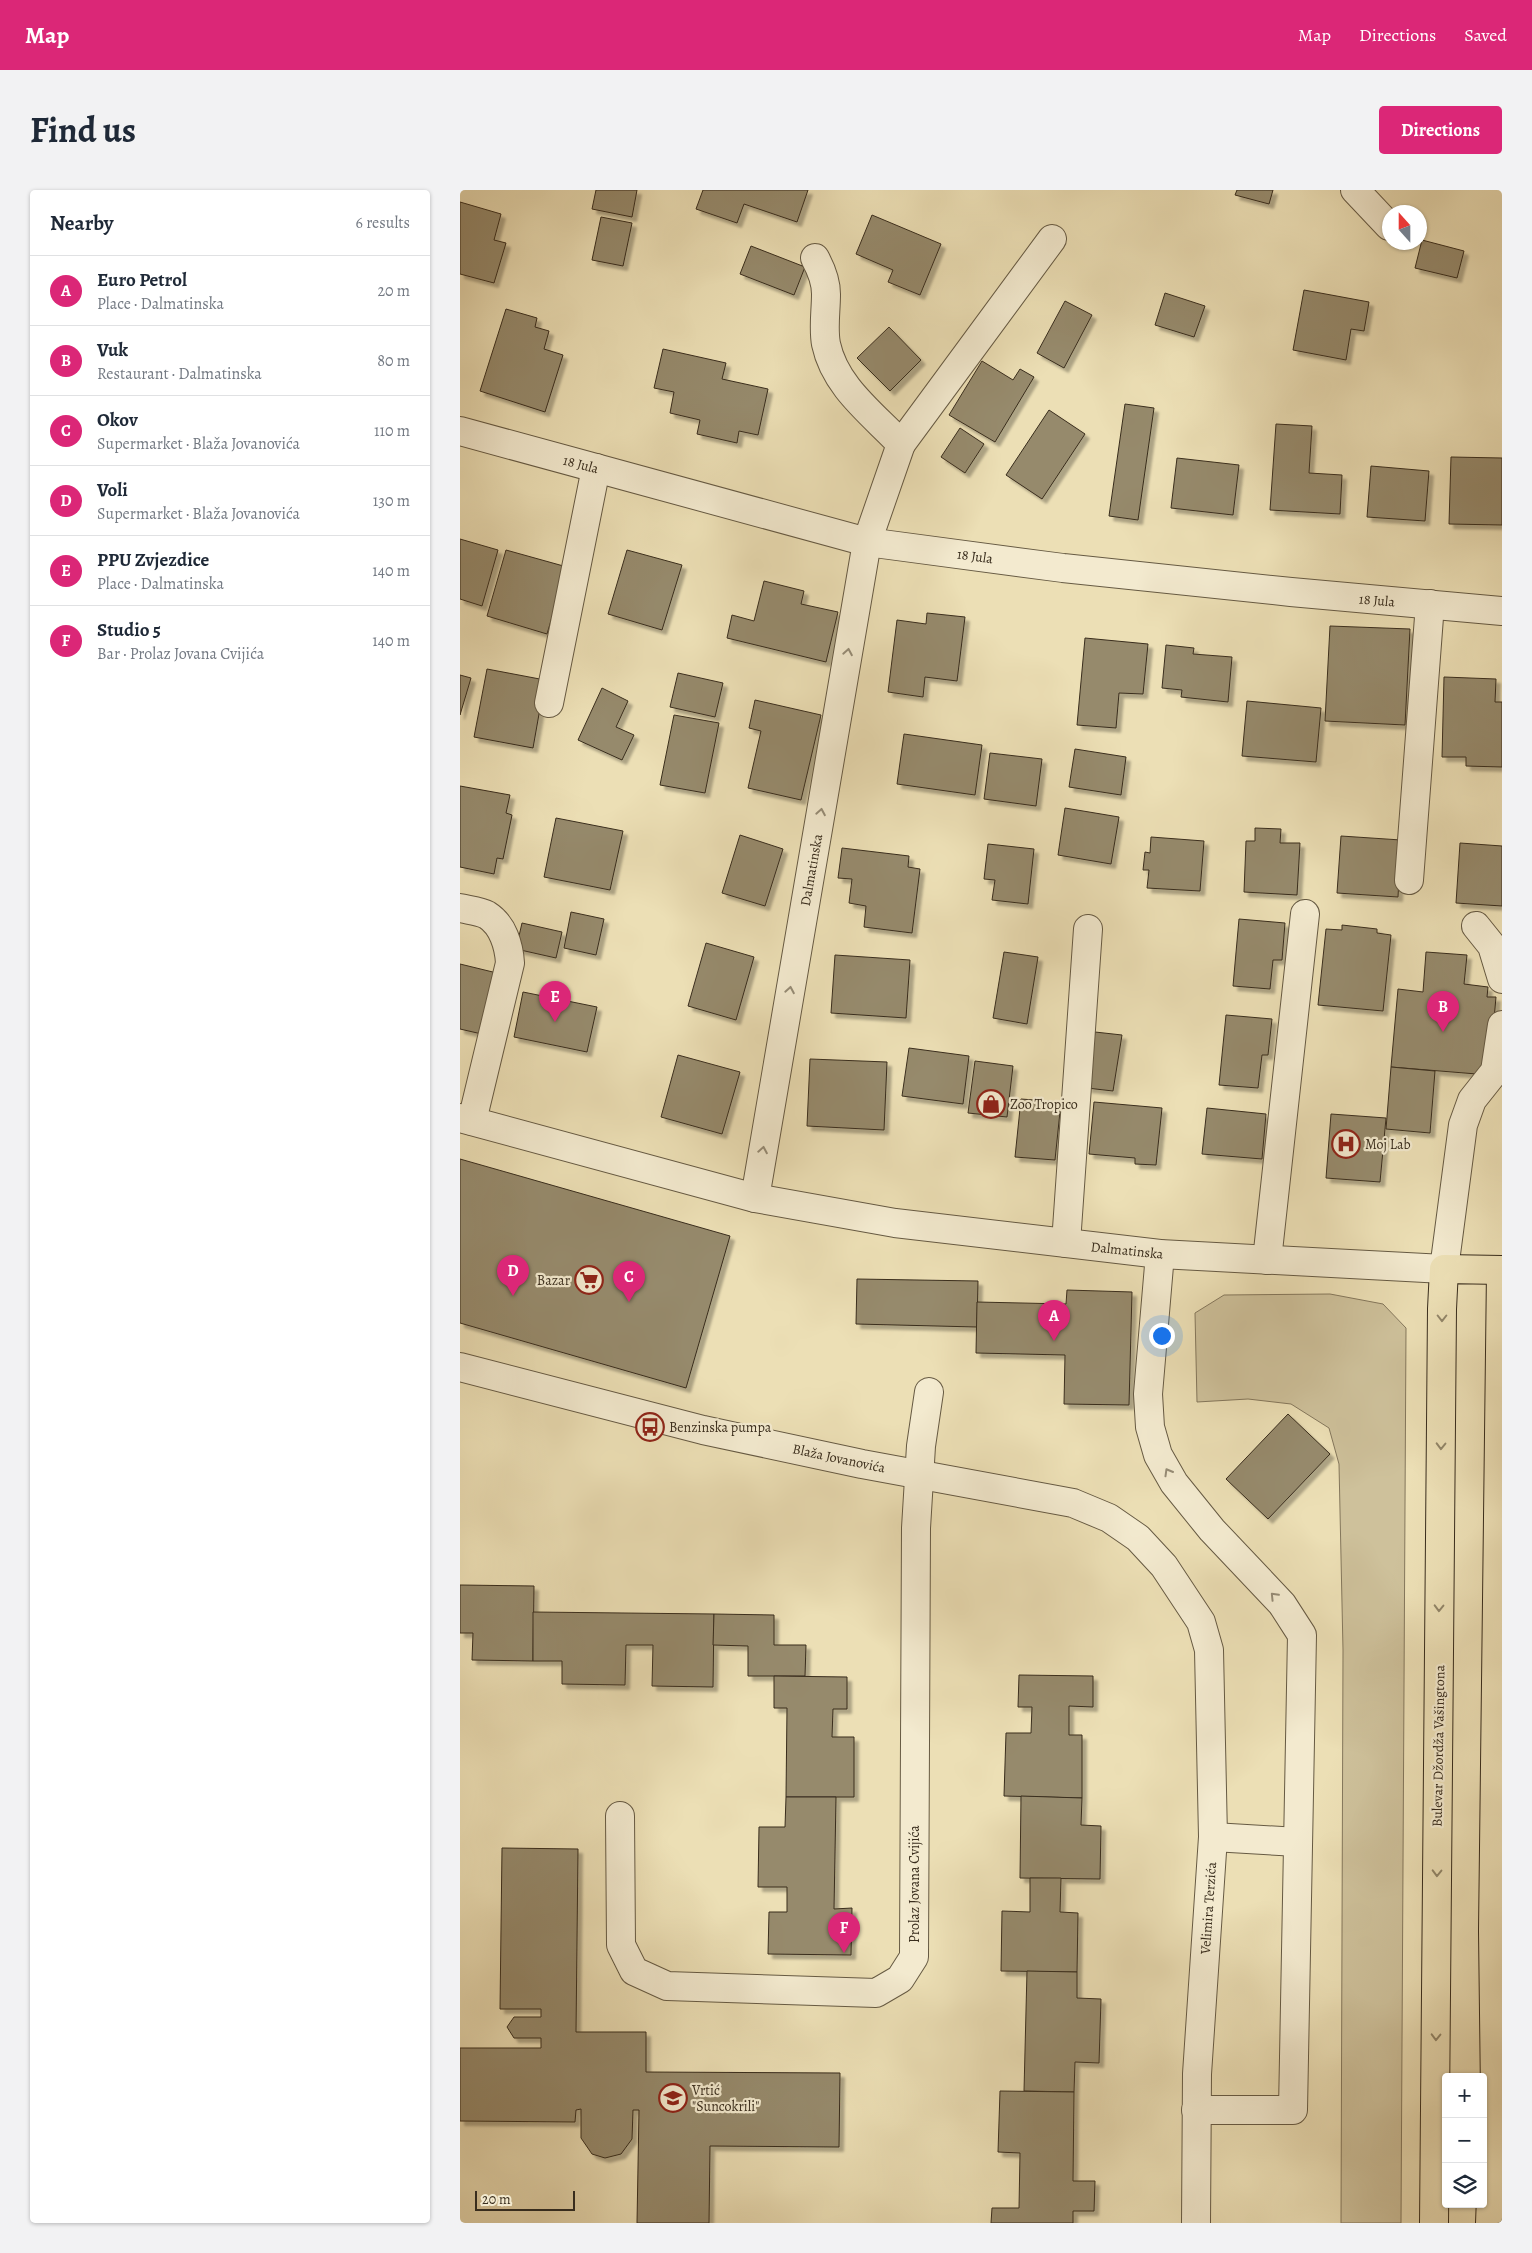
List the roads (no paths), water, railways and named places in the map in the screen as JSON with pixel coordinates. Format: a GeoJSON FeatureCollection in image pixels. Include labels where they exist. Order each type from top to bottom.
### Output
{"type":"FeatureCollection","features":[{"type":"Feature","properties":{"kind":"main road","name":"Dalmatinska"},"geometry":{"type":"LineString","coordinates":[[1444,1269],[1501,1270]]}},
{"type":"Feature","properties":{"kind":"main road","name":"Bulevar Džordža Vašingtona"},"geometry":{"type":"LineString","coordinates":[[1434,2223],[1444,1269]]}},
{"type":"Feature","properties":{"kind":"main road"},"geometry":{"type":"LineString","coordinates":[[1490,2223],[1499,2095],[1493,1931],[1501,1270]]}},
{"type":"Feature","properties":{"kind":"street"},"geometry":{"type":"LineString","coordinates":[[1355,190],[1382,218]]}},
{"type":"Feature","properties":{"kind":"street","name":"Dalmatinska"},"geometry":{"type":"LineString","coordinates":[[755,1198],[866,542],[901,444],[1052,239]]}},
{"type":"Feature","properties":{"kind":"street"},"geometry":{"type":"LineString","coordinates":[[815,258],[823,273],[826,293],[824,315],[826,344],[836,370],[849,390],[901,444]]}},
{"type":"Feature","properties":{"kind":"street","name":"18 Jula"},"geometry":{"type":"LineString","coordinates":[[460,431],[866,542],[1063,568],[1502,611]]}},
{"type":"Feature","properties":{"kind":"street"},"geometry":{"type":"LineString","coordinates":[[549,703],[596,468]]}},
{"type":"Feature","properties":{"kind":"street"},"geometry":{"type":"LineString","coordinates":[[1409,880],[1430,604]]}},
{"type":"Feature","properties":{"kind":"street"},"geometry":{"type":"LineString","coordinates":[[460,908],[486,914],[497,924],[509,949],[510,963],[466,1120]]}},
{"type":"Feature","properties":{"kind":"street"},"geometry":{"type":"LineString","coordinates":[[1267,1260],[1305,914]]}},
{"type":"Feature","properties":{"kind":"street"},"geometry":{"type":"LineString","coordinates":[[1476,926],[1492,946],[1502,979]]}},
{"type":"Feature","properties":{"kind":"street"},"geometry":{"type":"LineString","coordinates":[[1066,1243],[1088,929]]}},
{"type":"Feature","properties":{"kind":"street"},"geometry":{"type":"LineString","coordinates":[[1444,1269],[1463,1125],[1472,1100],[1495,1071],[1502,1025]]}},
{"type":"Feature","properties":{"kind":"street","name":"Dalmatinska"},"geometry":{"type":"LineString","coordinates":[[466,1120],[755,1198],[895,1223],[1160,1254],[1444,1269]]}},
{"type":"Feature","properties":{"kind":"street"},"geometry":{"type":"LineString","coordinates":[[1160,1254],[1148,1394],[1150,1426],[1158,1455],[1174,1483],[1212,1530],[1282,1604],[1293,1618],[1302,1635],[1293,2110],[1196,2110]]}},
{"type":"Feature","properties":{"kind":"street","name":"Blaža Jovanovića"},"geometry":{"type":"LineString","coordinates":[[460,1367],[703,1430],[918,1475],[1073,1504],[1109,1518],[1138,1538],[1164,1566],[1185,1598]]}},
{"type":"Feature","properties":{"kind":"street","name":"Prolaz Jovana Cvijića"},"geometry":{"type":"LineString","coordinates":[[620,1816],[621,1945],[634,1971],[666,1986],[876,1993],[900,1979],[914,1957],[916,1528],[918,1475],[929,1392]]}},
{"type":"Feature","properties":{"kind":"street","name":"Velimira Terzića"},"geometry":{"type":"LineString","coordinates":[[1185,1598],[1201,1622],[1209,1650],[1213,1836],[1196,2074],[1196,2223]]}},
{"type":"Feature","properties":{"kind":"street"},"geometry":{"type":"LineString","coordinates":[[1213,1836],[1298,1842]]}},
{"type":"Feature","properties":{"kind":"place","name":"PPU Zvjezdice"},"geometry":{"type":"Point","coordinates":[555,1022]}},
{"type":"Feature","properties":{"kind":"place","name":"Vuk"},"geometry":{"type":"Point","coordinates":[1443,1032]}},
{"type":"Feature","properties":{"kind":"place","name":"Zoo Tropico"},"geometry":{"type":"Point","coordinates":[991,1104]}},
{"type":"Feature","properties":{"kind":"place","name":"Moj Lab"},"geometry":{"type":"Point","coordinates":[1346,1144]}},
{"type":"Feature","properties":{"kind":"place","name":"Bazar"},"geometry":{"type":"Point","coordinates":[589,1280]}},
{"type":"Feature","properties":{"kind":"place","name":"Voli"},"geometry":{"type":"Point","coordinates":[513,1296]}},
{"type":"Feature","properties":{"kind":"place","name":"Okov"},"geometry":{"type":"Point","coordinates":[629,1302]}},
{"type":"Feature","properties":{"kind":"place","name":"Euro Petrol"},"geometry":{"type":"Point","coordinates":[1054,1341]}},
{"type":"Feature","properties":{"kind":"place","name":"Benzinska pumpa"},"geometry":{"type":"Point","coordinates":[650,1427]}},
{"type":"Feature","properties":{"kind":"place","name":"Studio 5"},"geometry":{"type":"Point","coordinates":[844,1953]}},
{"type":"Feature","properties":{"kind":"place","name":"Vrtić \"Suncokrili\""},"geometry":{"type":"Point","coordinates":[673,2098]}}]}
